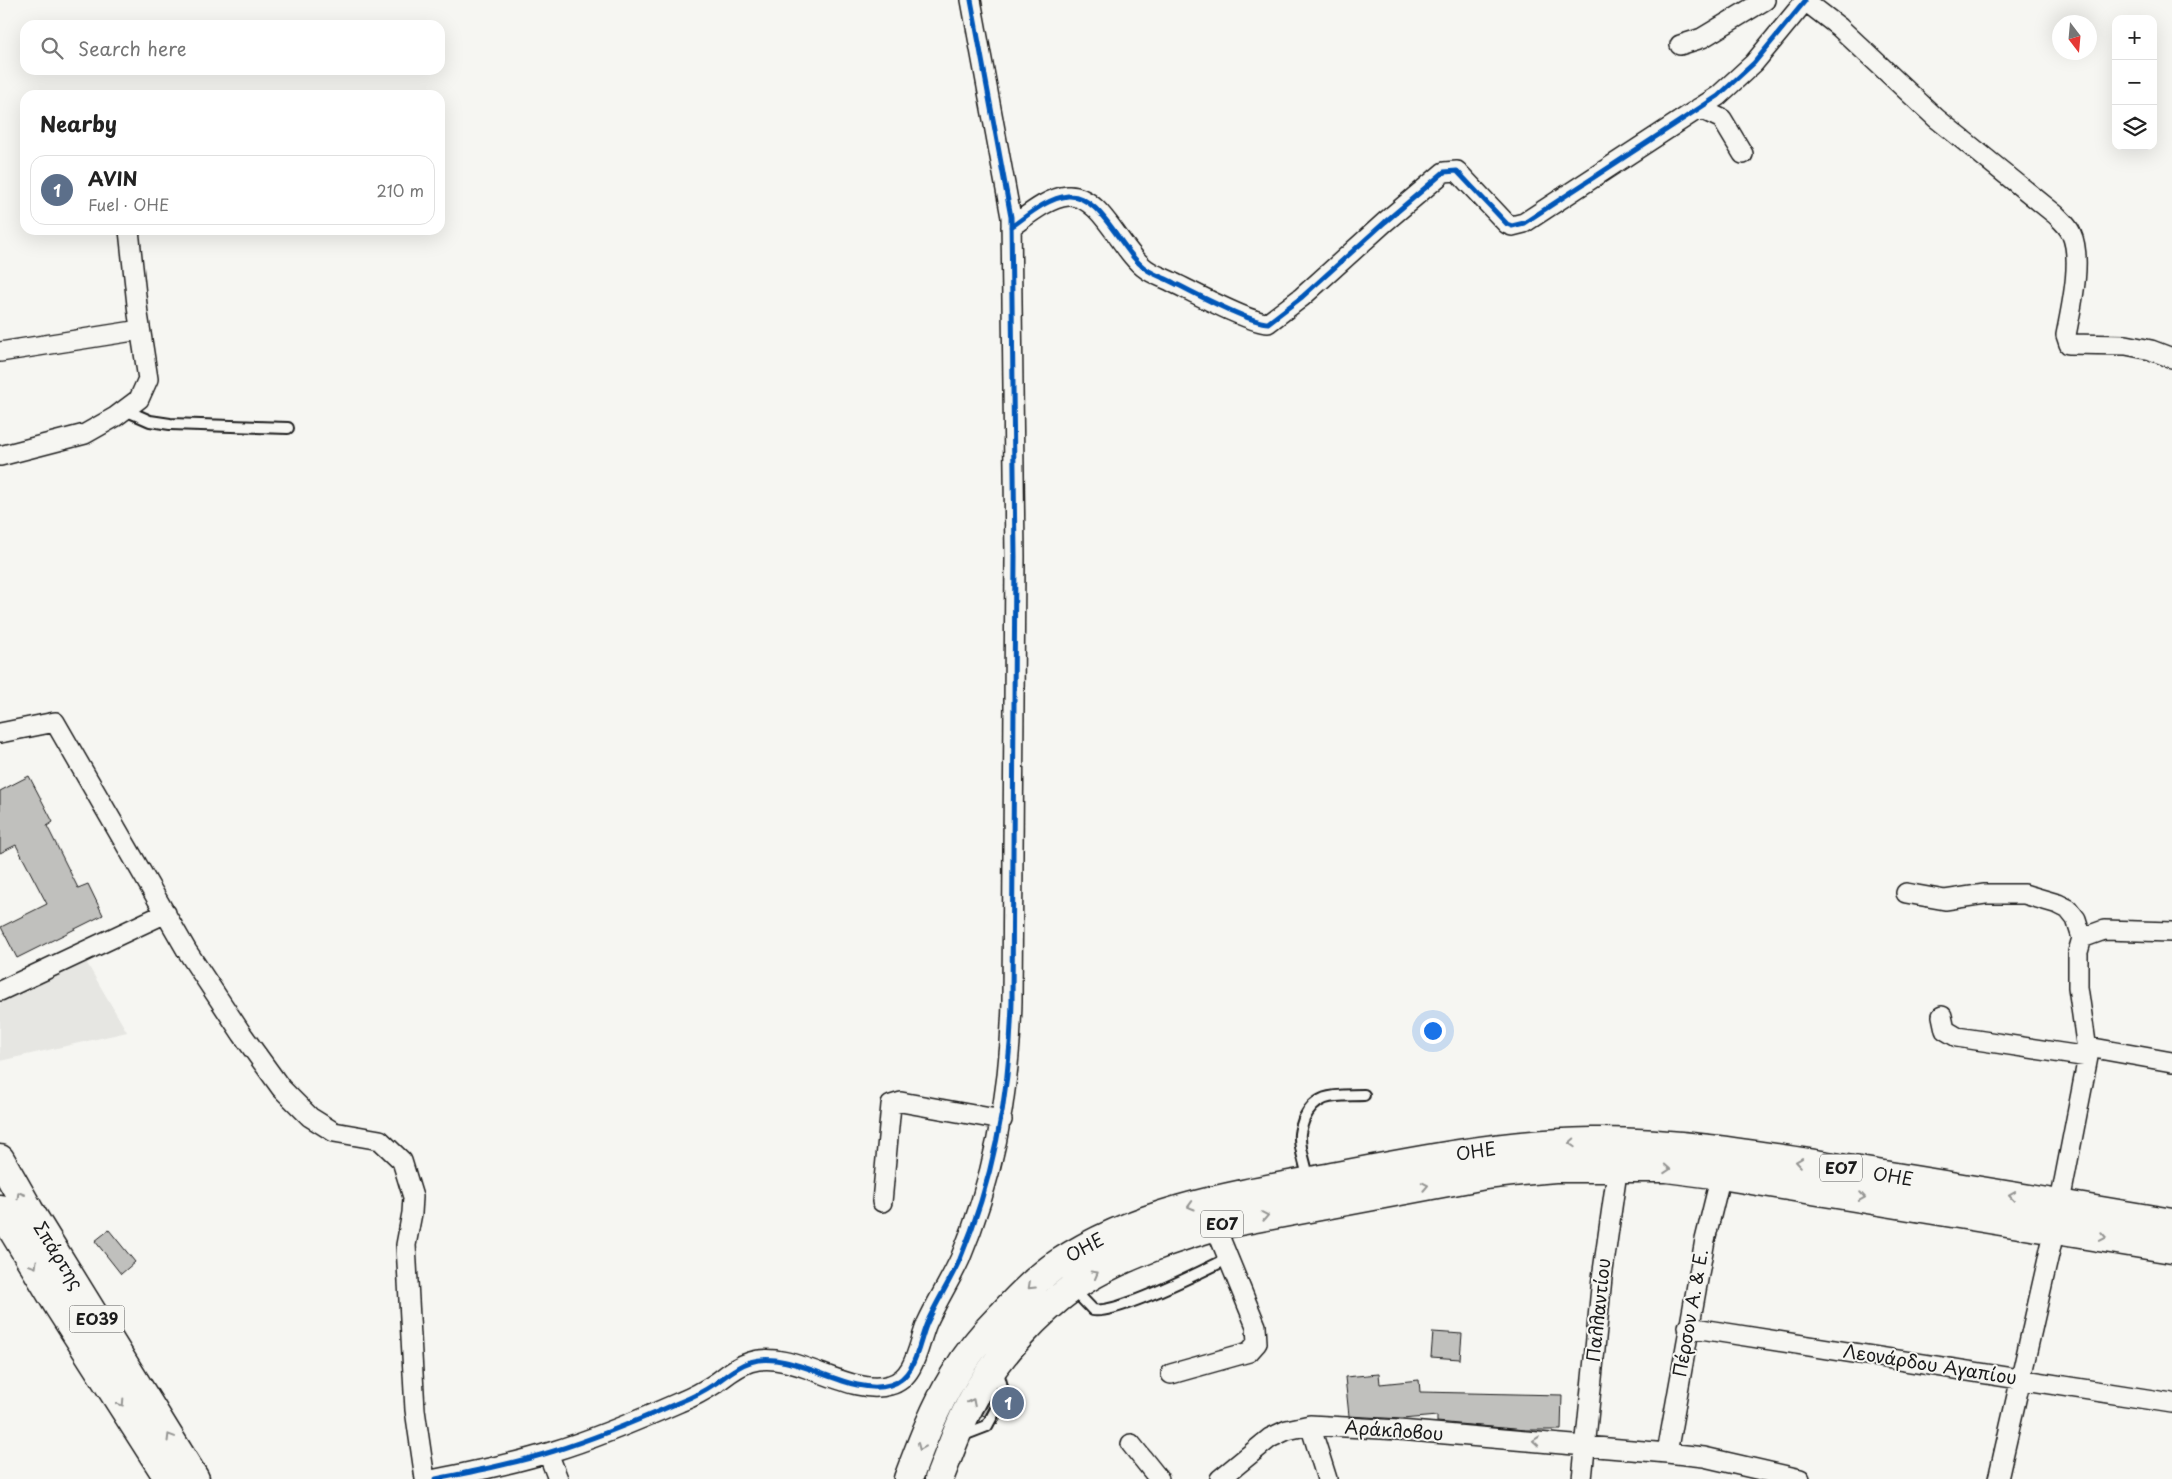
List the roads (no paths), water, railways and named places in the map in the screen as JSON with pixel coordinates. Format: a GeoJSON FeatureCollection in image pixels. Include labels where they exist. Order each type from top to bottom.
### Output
{"type":"FeatureCollection","features":[{"type":"Feature","properties":{"kind":"main road","name":"ΟΗΕ"},"geometry":{"type":"LineString","coordinates":[[908,1479],[941,1400],[954,1375],[992,1325],[1034,1283],[1056,1264],[1108,1235],[1160,1216],[1222,1198],[1494,1148],[1587,1142],[1619,1155],[1667,1168],[2057,1216],[2172,1223]]}},
{"type":"Feature","properties":{"kind":"main road","name":"ΟΗΕ"},"geometry":{"type":"LineString","coordinates":[[939,1479],[979,1388],[996,1366],[1026,1331],[1072,1288],[1121,1260],[1215,1226],[1485,1175],[1555,1168],[1677,1144],[1756,1155],[2057,1216],[2172,1248]]}},
{"type":"Feature","properties":{"kind":"main road","name":"Σπάρτης"},"geometry":{"type":"LineString","coordinates":[[0,1159],[29,1210],[195,1479]]}},
{"type":"Feature","properties":{"kind":"main road","name":"Σπάρτης"},"geometry":{"type":"LineString","coordinates":[[0,1209],[59,1307],[169,1479]]}},
{"type":"Feature","properties":{"kind":"street"},"geometry":{"type":"LineString","coordinates":[[436,1479],[548,1453],[600,1435],[686,1400],[706,1389],[739,1366],[756,1360],[788,1363],[873,1387],[888,1386],[898,1382],[914,1363],[929,1320],[960,1257],[981,1199],[1002,1120],[1009,1074],[1012,1000],[1015,556],[1011,227],[971,0]]}},
{"type":"Feature","properties":{"kind":"street"},"geometry":{"type":"LineString","coordinates":[[1680,45],[1708,35],[1765,0]]}},
{"type":"Feature","properties":{"kind":"street"},"geometry":{"type":"LineString","coordinates":[[1011,227],[1033,211],[1057,199],[1068,196],[1080,198],[1095,209],[1146,270],[1236,312],[1268,323],[1302,297],[1384,222],[1444,172],[1457,171],[1501,219],[1512,226],[1518,226],[1718,96],[1754,63],[1804,1],[1839,27],[1936,118],[2056,214],[2068,227],[2073,239],[2076,261],[2066,335],[2069,344],[2126,345],[2151,350],[2172,358]]}},
{"type":"Feature","properties":{"kind":"street"},"geometry":{"type":"LineString","coordinates":[[1699,108],[1722,119],[1743,154]]}},
{"type":"Feature","properties":{"kind":"street"},"geometry":{"type":"LineString","coordinates":[[0,456],[85,434],[125,410],[139,399],[148,379],[140,330],[130,235]]}},
{"type":"Feature","properties":{"kind":"street"},"geometry":{"type":"LineString","coordinates":[[0,352],[140,330]]}},
{"type":"Feature","properties":{"kind":"street"},"geometry":{"type":"LineString","coordinates":[[0,733],[55,722],[187,951],[236,1026],[281,1088],[310,1117],[334,1132],[380,1140],[402,1161],[413,1198],[406,1254],[415,1410],[425,1479]]}},
{"type":"Feature","properties":{"kind":"street"},"geometry":{"type":"LineString","coordinates":[[1906,893],[1945,900],[1985,894],[2024,894],[2058,904],[2068,909],[2076,919],[2082,938],[2078,952],[2078,987],[2080,1011],[2088,1052],[2057,1216],[1998,1479]]}},
{"type":"Feature","properties":{"kind":"street"},"geometry":{"type":"LineString","coordinates":[[0,991],[166,913]]}},
{"type":"Feature","properties":{"kind":"street"},"geometry":{"type":"LineString","coordinates":[[2082,938],[2104,930],[2172,932]]}},
{"type":"Feature","properties":{"kind":"street"},"geometry":{"type":"LineString","coordinates":[[1942,1016],[1945,1030],[1956,1037],[2172,1062]]}},
{"type":"Feature","properties":{"kind":"street"},"geometry":{"type":"LineString","coordinates":[[882,1202],[890,1106],[901,1102],[1002,1120]]}},
{"type":"Feature","properties":{"kind":"street","name":"Παλλαντίου"},"geometry":{"type":"LineString","coordinates":[[1582,1479],[1602,1278],[1619,1155]]}},
{"type":"Feature","properties":{"kind":"street","name":"Πέρσον Α. & Ε."},"geometry":{"type":"LineString","coordinates":[[1667,1453],[1688,1326],[1705,1240],[1721,1175]]}},
{"type":"Feature","properties":{"kind":"street"},"geometry":{"type":"LineString","coordinates":[[1171,1374],[1249,1352],[1257,1343],[1256,1326],[1215,1226]]}},
{"type":"Feature","properties":{"kind":"street","name":"Λεονάρδου Αγαπίου"},"geometry":{"type":"LineString","coordinates":[[1688,1326],[2172,1403]]}},
{"type":"Feature","properties":{"kind":"street"},"geometry":{"type":"LineString","coordinates":[[1310,1425],[1327,1479]]}},
{"type":"Feature","properties":{"kind":"street","name":"Αράκλοβου"},"geometry":{"type":"LineString","coordinates":[[1220,1479],[1270,1438],[1287,1430],[1310,1425],[1585,1445],[1667,1453],[1704,1458],[1800,1479]]}},
{"type":"Feature","properties":{"kind":"street"},"geometry":{"type":"LineString","coordinates":[[1131,1444],[1159,1479]]}},
{"type":"Feature","properties":{"kind":"street"},"geometry":{"type":"LineString","coordinates":[[548,1453],[558,1479]]}},
{"type":"Feature","properties":{"kind":"lane"},"geometry":{"type":"LineString","coordinates":[[125,410],[150,421],[170,424],[288,428]]}},
{"type":"Feature","properties":{"kind":"lane"},"geometry":{"type":"LineString","coordinates":[[1308,1181],[1307,1166],[1300,1137],[1308,1112],[1320,1100],[1334,1095],[1364,1095]]}},
{"type":"Feature","properties":{"kind":"lane"},"geometry":{"type":"LineString","coordinates":[[1072,1288],[1093,1310],[1108,1310],[1188,1279],[1229,1258]]}},
{"type":"Feature","properties":{"kind":"place","name":"AVIN"},"geometry":{"type":"Point","coordinates":[1008,1403]}}]}
